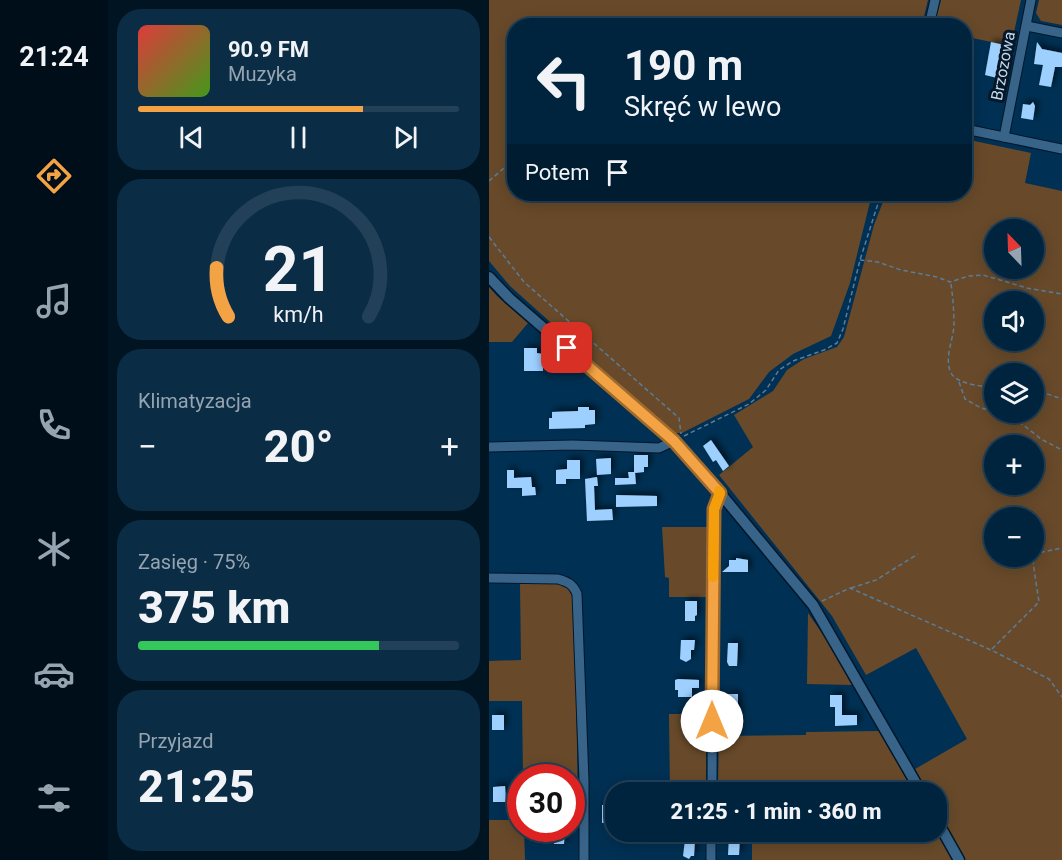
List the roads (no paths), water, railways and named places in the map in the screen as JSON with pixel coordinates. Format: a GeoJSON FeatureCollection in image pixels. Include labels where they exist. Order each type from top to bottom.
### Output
{"type":"FeatureCollection","features":[{"type":"Feature","properties":{"kind":"street"},"geometry":{"type":"LineString","coordinates":[[931,18],[935,0]]}},
{"type":"Feature","properties":{"kind":"street","name":"Brzozowa"},"geometry":{"type":"LineString","coordinates":[[1004,137],[1031,0]]}},
{"type":"Feature","properties":{"kind":"street"},"geometry":{"type":"LineString","coordinates":[[1027,26],[1062,33]]}},
{"type":"Feature","properties":{"kind":"street"},"geometry":{"type":"LineString","coordinates":[[972,130],[1062,149]]}},
{"type":"Feature","properties":{"kind":"street"},"geometry":{"type":"LineString","coordinates":[[489,277],[509,298],[677,438],[813,605],[915,782]]}},
{"type":"Feature","properties":{"kind":"street"},"geometry":{"type":"LineString","coordinates":[[489,447],[573,445],[659,448],[677,438]]}},
{"type":"Feature","properties":{"kind":"street"},"geometry":{"type":"LineString","coordinates":[[712,782],[714,509],[720,493]]}},
{"type":"Feature","properties":{"kind":"street"},"geometry":{"type":"LineString","coordinates":[[489,578],[558,579],[568,582],[577,594],[584,781],[584,860]]}},
{"type":"Feature","properties":{"kind":"street"},"geometry":{"type":"LineString","coordinates":[[947,838],[960,860]]}},
{"type":"Feature","properties":{"kind":"street"},"geometry":{"type":"LineString","coordinates":[[711,842],[711,860]]}}]}
